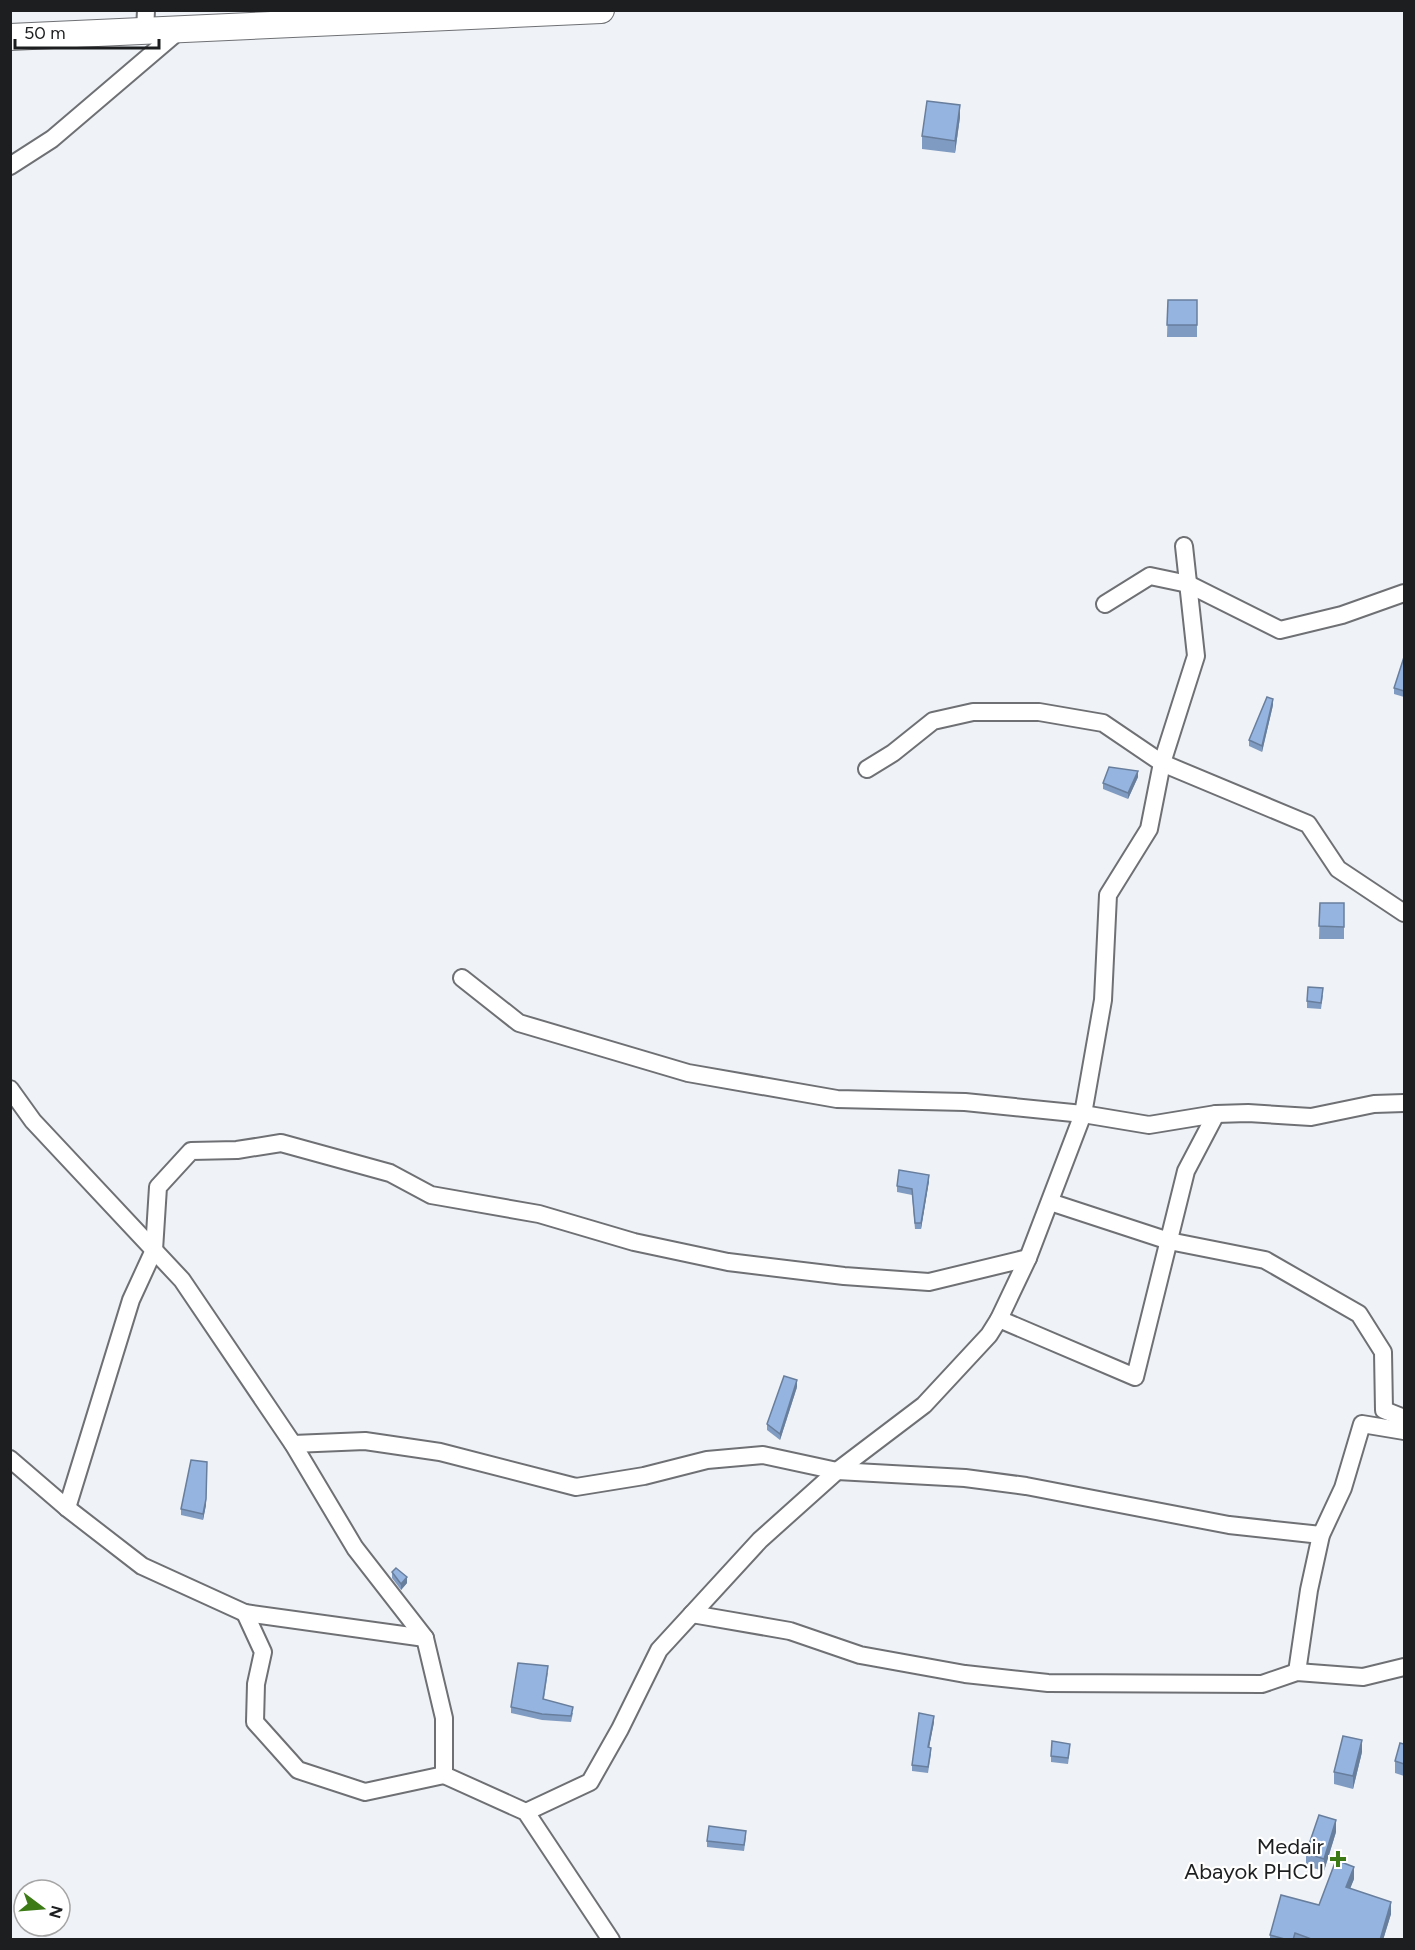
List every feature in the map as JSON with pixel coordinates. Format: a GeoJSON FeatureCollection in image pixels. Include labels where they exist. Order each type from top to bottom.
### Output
{"type":"FeatureCollection","features":[{"type":"Feature","properties":{"kind":"main road"},"geometry":{"type":"LineString","coordinates":[[10,37],[146,21],[181,29],[304,17],[602,10]]}},
{"type":"Feature","properties":{"kind":"street"},"geometry":{"type":"LineString","coordinates":[[10,166],[52,139],[181,29]]}},
{"type":"Feature","properties":{"kind":"street"},"geometry":{"type":"LineString","coordinates":[[526,1812],[590,1782],[620,1729],[659,1650],[760,1540],[837,1471],[924,1405],[989,1335],[999,1319],[1028,1258],[1083,1114],[1103,1000],[1108,895],[1149,829],[1162,763],[1196,656],[1184,546]]}},
{"type":"Feature","properties":{"kind":"street"},"geometry":{"type":"LineString","coordinates":[[1105,604],[1150,576],[1188,584],[1280,630],[1342,615],[1404,593]]}},
{"type":"Feature","properties":{"kind":"street"},"geometry":{"type":"LineString","coordinates":[[867,769],[893,753],[933,721],[973,712],[1039,712],[1103,723],[1162,763],[1308,824],[1338,869],[1404,913]]}},
{"type":"Feature","properties":{"kind":"street"},"geometry":{"type":"LineString","coordinates":[[462,978],[519,1023],[687,1073],[837,1100],[965,1101],[1083,1114],[1149,1125],[1216,1114],[1248,1113],[1311,1117],[1374,1104],[1404,1103]]}},
{"type":"Feature","properties":{"kind":"street"},"geometry":{"type":"LineString","coordinates":[[10,1089],[33,1121],[182,1280],[293,1444],[355,1548],[424,1638],[444,1718],[444,1775]]}},
{"type":"Feature","properties":{"kind":"street"},"geometry":{"type":"LineString","coordinates":[[999,1319],[1135,1377],[1186,1171],[1216,1114]]}},
{"type":"Feature","properties":{"kind":"street"},"geometry":{"type":"LineString","coordinates":[[67,1508],[131,1300],[154,1250],[158,1186],[191,1151],[237,1150],[281,1143],[390,1173],[431,1195],[539,1214],[634,1242],[728,1262],[844,1276],[929,1282],[1028,1258]]}},
{"type":"Feature","properties":{"kind":"street"},"geometry":{"type":"LineString","coordinates":[[1050,1202],[1169,1240],[1265,1260],[1359,1314],[1383,1352],[1384,1410],[1404,1418]]}},
{"type":"Feature","properties":{"kind":"street"},"geometry":{"type":"LineString","coordinates":[[1297,1672],[1309,1590],[1321,1535],[1343,1488],[1362,1424],[1404,1431]]}},
{"type":"Feature","properties":{"kind":"street"},"geometry":{"type":"LineString","coordinates":[[293,1444],[365,1441],[440,1452],[576,1487],[644,1476],[707,1460],[763,1455],[837,1471],[965,1478],[1026,1486],[1229,1525],[1321,1535]]}},
{"type":"Feature","properties":{"kind":"street"},"geometry":{"type":"LineString","coordinates":[[10,1459],[67,1508],[142,1566],[245,1613],[424,1638]]}},
{"type":"Feature","properties":{"kind":"street"},"geometry":{"type":"LineString","coordinates":[[245,1613],[262,1652],[256,1684],[255,1722],[298,1770],[365,1792],[444,1775],[526,1812],[611,1940]]}},
{"type":"Feature","properties":{"kind":"street"},"geometry":{"type":"LineString","coordinates":[[692,1614],[790,1631],[860,1655],[965,1674],[1048,1683],[1262,1684],[1297,1672],[1363,1677],[1404,1667]]}},
{"type":"Feature","properties":{"kind":"building"},"geometry":{"type":"Polygon","coordinates":[[[927,101],[960,105],[955,141],[922,136],[927,101]]]}},
{"type":"Feature","properties":{"kind":"building"},"geometry":{"type":"Polygon","coordinates":[[[1168,300],[1197,300],[1197,325],[1167,325],[1168,300]]]}},
{"type":"Feature","properties":{"kind":"building"},"geometry":{"type":"Polygon","coordinates":[[[1404,657],[1404,691],[1394,688],[1404,657]]]}},
{"type":"Feature","properties":{"kind":"building"},"geometry":{"type":"Polygon","coordinates":[[[1267,697],[1273,699],[1262,746],[1249,740],[1267,697]]]}},
{"type":"Feature","properties":{"kind":"building"},"geometry":{"type":"Polygon","coordinates":[[[1109,767],[1138,771],[1128,793],[1103,783],[1109,767]]]}},
{"type":"Feature","properties":{"kind":"building"},"geometry":{"type":"Polygon","coordinates":[[[1320,903],[1344,903],[1344,927],[1319,926],[1320,903]]]}},
{"type":"Feature","properties":{"kind":"building"},"geometry":{"type":"Polygon","coordinates":[[[1308,987],[1323,988],[1321,1003],[1307,1001],[1308,987]]]}},
{"type":"Feature","properties":{"kind":"building"},"geometry":{"type":"Polygon","coordinates":[[[899,1170],[929,1175],[921,1223],[915,1223],[912,1189],[897,1186],[899,1170]]]}},
{"type":"Feature","properties":{"kind":"building"},"geometry":{"type":"Polygon","coordinates":[[[784,1376],[797,1380],[780,1434],[767,1424],[784,1376]]]}},
{"type":"Feature","properties":{"kind":"building"},"geometry":{"type":"Polygon","coordinates":[[[191,1460],[207,1462],[206,1499],[203,1514],[181,1509],[191,1460]]]}},
{"type":"Feature","properties":{"kind":"building"},"geometry":{"type":"Polygon","coordinates":[[[396,1568],[407,1577],[401,1584],[392,1572],[396,1568]]]}},
{"type":"Feature","properties":{"kind":"building"},"geometry":{"type":"Polygon","coordinates":[[[518,1663],[548,1666],[543,1699],[573,1707],[571,1716],[542,1714],[511,1707],[518,1663]]]}},
{"type":"Feature","properties":{"kind":"building"},"geometry":{"type":"Polygon","coordinates":[[[919,1713],[934,1716],[928,1747],[931,1748],[928,1767],[912,1765],[919,1713]]]}},
{"type":"Feature","properties":{"kind":"building"},"geometry":{"type":"Polygon","coordinates":[[[1343,1736],[1362,1740],[1353,1776],[1334,1772],[1343,1736]]]}},
{"type":"Feature","properties":{"kind":"building"},"geometry":{"type":"Polygon","coordinates":[[[1052,1741],[1070,1744],[1068,1758],[1051,1756],[1052,1741]]]}},
{"type":"Feature","properties":{"kind":"building"},"geometry":{"type":"Polygon","coordinates":[[[1400,1743],[1404,1744],[1404,1764],[1395,1761],[1400,1743]]]}},
{"type":"Feature","properties":{"kind":"building"},"geometry":{"type":"Polygon","coordinates":[[[1319,1815],[1336,1820],[1324,1859],[1306,1853],[1319,1815]]]}},
{"type":"Feature","properties":{"kind":"building"},"geometry":{"type":"Polygon","coordinates":[[[709,1826],[746,1831],[744,1845],[707,1841],[709,1826]]]}},
{"type":"Feature","properties":{"kind":"building"},"geometry":{"type":"Polygon","coordinates":[[[1336,1860],[1354,1867],[1346,1887],[1391,1902],[1380,1940],[1314,1940],[1295,1933],[1293,1940],[1288,1940],[1270,1935],[1281,1895],[1319,1905],[1336,1860]]]}},
{"type":"Feature","properties":{"kind":"place","name":"Medair Abayok PHCU"},"geometry":{"type":"Point","coordinates":[1338,1859]}}]}
